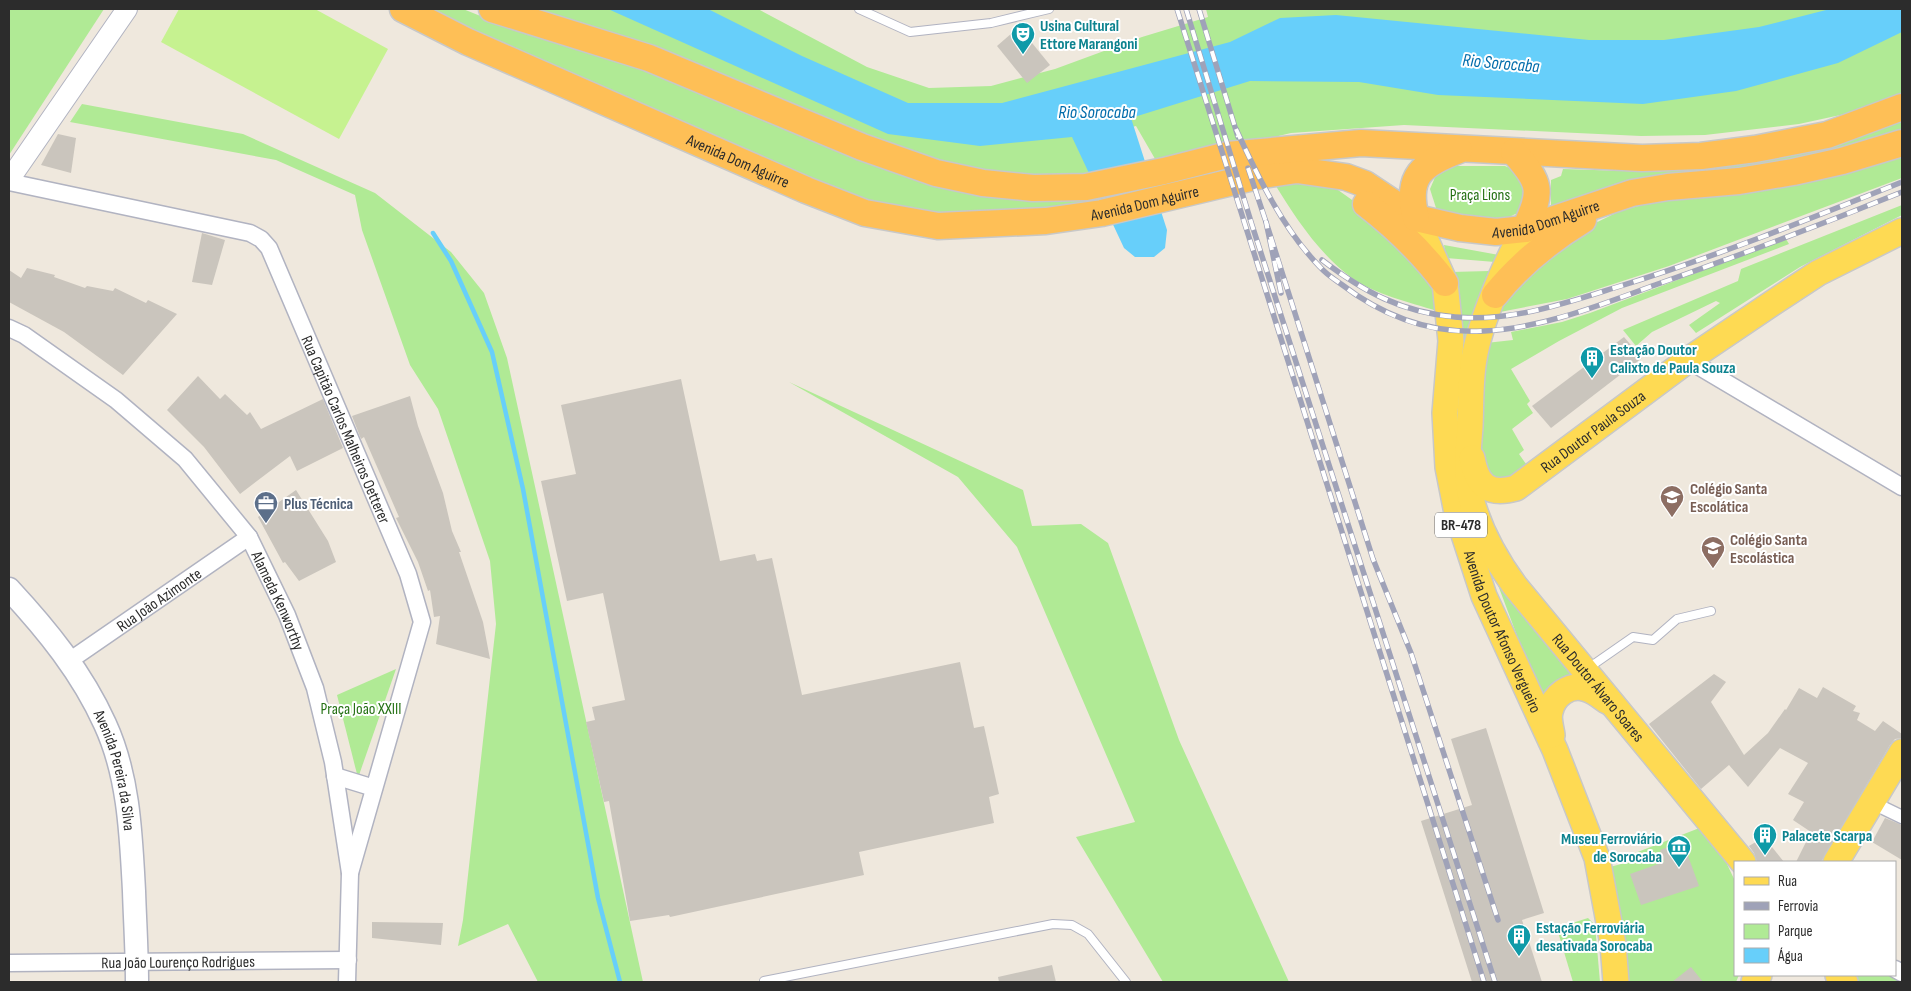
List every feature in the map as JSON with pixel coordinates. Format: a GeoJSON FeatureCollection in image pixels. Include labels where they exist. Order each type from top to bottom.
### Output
{"type":"FeatureCollection","features":[{"type":"Feature","properties":{"kind":"highway","name":"Avenida Dom Aguirre"},"geometry":{"type":"LineString","coordinates":[[403,9],[468,42],[806,190],[865,213],[938,226],[1046,221],[1102,212],[1262,175],[1297,170],[1346,176],[1365,184],[1416,218],[1460,228],[1496,232],[1525,229],[1632,193],[1668,187],[1739,181],[1793,172],[1842,161],[1902,143]]}},
{"type":"Feature","properties":{"kind":"highway","name":"Avenida Dom Aguirre"},"geometry":{"type":"LineString","coordinates":[[492,9],[649,58],[862,147],[936,173],[993,184],[1033,188],[1086,187],[1164,172],[1227,156],[1361,143],[1642,158],[1701,156],[1755,149],[1827,135],[1899,108]]}},
{"type":"Feature","properties":{"kind":"highway"},"geometry":{"type":"LineString","coordinates":[[1227,156],[1290,139],[1398,131],[1613,140],[1719,139],[1810,126],[1899,108]]}},
{"type":"Feature","properties":{"kind":"highway","name":"BR-478"},"geometry":{"type":"LineString","coordinates":[[1416,218],[1411,200],[1414,181],[1421,171],[1433,160],[1462,149]]}},
{"type":"Feature","properties":{"kind":"highway"},"geometry":{"type":"LineString","coordinates":[[1514,152],[1532,173],[1538,201],[1525,229]]}},
{"type":"Feature","properties":{"kind":"highway"},"geometry":{"type":"LineString","coordinates":[[1297,170],[1326,179],[1355,195],[1396,227],[1424,254],[1445,283]]}},
{"type":"Feature","properties":{"kind":"highway","name":"BR-478"},"geometry":{"type":"LineString","coordinates":[[1495,295],[1510,276],[1556,237],[1632,193]]}},
{"type":"Feature","properties":{"kind":"main road","name":"Avenida Doutor Afonso Vergueiro"},"geometry":{"type":"LineString","coordinates":[[1416,218],[1445,283],[1451,342],[1445,413],[1448,466],[1457,513],[1484,596],[1555,750],[1598,858],[1613,944],[1616,982]]}},
{"type":"Feature","properties":{"kind":"main road"},"geometry":{"type":"LineString","coordinates":[[1495,295],[1515,247],[1525,229]]}},
{"type":"Feature","properties":{"kind":"main road","name":"Rua Doutor Paula Souza"},"geometry":{"type":"LineString","coordinates":[[1470,428],[1474,470],[1479,480],[1490,490],[1503,492],[1516,488],[1688,360],[1818,273],[1902,231]]}},
{"type":"Feature","properties":{"kind":"main road","name":"BR-478"},"geometry":{"type":"LineString","coordinates":[[1470,428],[1474,359],[1483,324],[1495,295]]}},
{"type":"Feature","properties":{"kind":"main road","name":"Rua Doutor Álvaro Soares"},"geometry":{"type":"LineString","coordinates":[[1470,428],[1467,459],[1472,501],[1481,529],[1499,565],[1742,861]]}},
{"type":"Feature","properties":{"kind":"main road","name":"Avenida Pereira da Silva"},"geometry":{"type":"LineString","coordinates":[[9,589],[44,628],[69,660],[106,725],[126,792],[137,972]]}},
{"type":"Feature","properties":{"kind":"main road"},"geometry":{"type":"LineString","coordinates":[[1555,750],[1549,714],[1554,700],[1562,692],[1573,687],[1586,688],[1616,707]]}},
{"type":"Feature","properties":{"kind":"main road"},"geometry":{"type":"LineString","coordinates":[[1837,861],[1902,752]]}},
{"type":"Feature","properties":{"kind":"street"},"geometry":{"type":"LineString","coordinates":[[9,181],[126,9]]}},
{"type":"Feature","properties":{"kind":"street","name":"Rua Capitão Carlos Malheiros Oetterer"},"geometry":{"type":"LineString","coordinates":[[9,181],[250,232],[261,239],[269,248],[408,574],[422,622],[350,873]]}},
{"type":"Feature","properties":{"kind":"street","name":"Alameda Kenworthy"},"geometry":{"type":"LineString","coordinates":[[9,328],[24,335],[116,400],[185,459],[248,538],[287,615],[315,688],[335,776],[350,873],[347,982]]}},
{"type":"Feature","properties":{"kind":"street"},"geometry":{"type":"LineString","coordinates":[[1688,360],[1902,487]]}},
{"type":"Feature","properties":{"kind":"street","name":"Rua João Azimonte"},"geometry":{"type":"LineString","coordinates":[[69,660],[248,538]]}},
{"type":"Feature","properties":{"kind":"street"},"geometry":{"type":"LineString","coordinates":[[335,776],[374,788]]}},
{"type":"Feature","properties":{"kind":"street"},"geometry":{"type":"LineString","coordinates":[[1871,802],[1902,817]]}},
{"type":"Feature","properties":{"kind":"street","name":"Rua João Lourenço Rodrigues"},"geometry":{"type":"LineString","coordinates":[[9,963],[137,972],[348,960]]}},
{"type":"Feature","properties":{"kind":"lane"},"geometry":{"type":"LineString","coordinates":[[859,9],[910,32],[991,23],[1049,9]]}},
{"type":"Feature","properties":{"kind":"lane"},"geometry":{"type":"LineString","coordinates":[[1585,670],[1633,637],[1653,640],[1677,618],[1711,611]]}},
{"type":"Feature","properties":{"kind":"lane"},"geometry":{"type":"LineString","coordinates":[[764,981],[1053,924],[1072,924],[1088,934],[1126,982]]}},
{"type":"Feature","properties":{"kind":"green space"},"geometry":{"type":"Polygon","coordinates":[[[9,9],[104,9],[9,155],[9,9]]]}},
{"type":"Feature","properties":{"kind":"green space"},"geometry":{"type":"Polygon","coordinates":[[[179,9],[315,9],[388,49],[339,139],[161,42],[179,9]]]}},
{"type":"Feature","properties":{"kind":"green space"},"geometry":{"type":"Polygon","coordinates":[[[423,9],[463,9],[503,25],[646,66],[863,159],[1098,192],[1104,204],[946,215],[907,210],[859,198],[802,180],[423,9]]]}},
{"type":"Feature","properties":{"kind":"green space"},"geometry":{"type":"Polygon","coordinates":[[[524,9],[758,9],[867,67],[929,88],[991,86],[1055,69],[1142,37],[1208,17],[1206,9],[1902,9],[1902,97],[1845,114],[1799,124],[1705,135],[1641,136],[1404,125],[1291,133],[1158,164],[1136,126],[1075,142],[1092,178],[1081,180],[944,167],[524,9]]]}},
{"type":"Feature","properties":{"kind":"green space"},"geometry":{"type":"Polygon","coordinates":[[[82,104],[243,134],[375,193],[451,252],[484,293],[507,358],[643,982],[538,982],[508,924],[458,946],[463,920],[496,624],[490,561],[438,409],[410,365],[362,230],[355,195],[276,160],[70,122],[82,104]]]}},
{"type":"Feature","properties":{"kind":"green space"},"geometry":{"type":"Polygon","coordinates":[[[1902,116],[1902,134],[1849,151],[1552,208],[1551,205],[1551,180],[1561,176],[1563,169],[1655,172],[1699,166],[1902,116]]]}},
{"type":"Feature","properties":{"kind":"green space"},"geometry":{"type":"Polygon","coordinates":[[[1902,152],[1902,178],[1669,266],[1567,299],[1500,312],[1501,298],[1585,228],[1620,211],[1657,201],[1902,152]]]}},
{"type":"Feature","properties":{"kind":"green space","name":"Praça Lions"},"geometry":{"type":"Polygon","coordinates":[[[1452,166],[1505,166],[1521,173],[1526,207],[1504,219],[1482,222],[1459,218],[1436,208],[1430,189],[1436,175],[1452,166]]]}},
{"type":"Feature","properties":{"kind":"green space"},"geometry":{"type":"Polygon","coordinates":[[[1315,182],[1338,190],[1386,224],[1435,290],[1437,311],[1393,298],[1371,289],[1352,278],[1329,258],[1299,222],[1274,183],[1315,182]]]}},
{"type":"Feature","properties":{"kind":"green space"},"geometry":{"type":"Polygon","coordinates":[[[1902,205],[1902,215],[1800,267],[1696,333],[1689,325],[1720,303],[1716,301],[1652,332],[1636,346],[1623,330],[1738,281],[1741,269],[1902,205]]]}},
{"type":"Feature","properties":{"kind":"green space"},"geometry":{"type":"Polygon","coordinates":[[[1786,239],[1789,244],[1622,308],[1511,369],[1530,401],[1527,404],[1533,413],[1512,429],[1524,450],[1519,454],[1531,471],[1498,481],[1486,473],[1477,448],[1486,343],[1513,340],[1511,332],[1562,322],[1590,313],[1786,239]]]}},
{"type":"Feature","properties":{"kind":"green space"},"geometry":{"type":"Polygon","coordinates":[[[1444,245],[1499,255],[1495,262],[1446,258],[1444,245]]]}},
{"type":"Feature","properties":{"kind":"green space"},"geometry":{"type":"Polygon","coordinates":[[[1489,271],[1470,326],[1458,382],[1451,272],[1489,271]]]}},
{"type":"Feature","properties":{"kind":"green space"},"geometry":{"type":"Polygon","coordinates":[[[789,382],[1023,490],[1032,526],[1081,524],[1108,543],[1179,740],[1289,982],[1163,982],[1076,837],[1135,822],[1017,547],[958,477],[789,382]]]}},
{"type":"Feature","properties":{"kind":"green space"},"geometry":{"type":"Polygon","coordinates":[[[1477,529],[1580,674],[1560,680],[1543,705],[1477,529]]]}},
{"type":"Feature","properties":{"kind":"green space","name":"Praça João XXIII"},"geometry":{"type":"Polygon","coordinates":[[[396,669],[358,778],[337,695],[396,669]]]}},
{"type":"Feature","properties":{"kind":"green space"},"geometry":{"type":"Polygon","coordinates":[[[1702,827],[1726,862],[1734,879],[1734,976],[1739,976],[1736,982],[1628,982],[1610,867],[1632,861],[1630,855],[1702,827]]]}},
{"type":"Feature","properties":{"kind":"green space"},"geometry":{"type":"Polygon","coordinates":[[[1588,918],[1595,925],[1600,982],[1573,982],[1558,932],[1566,925],[1588,918]]]}},
{"type":"Feature","properties":{"kind":"green space"},"geometry":{"type":"Polygon","coordinates":[[[1896,975],[1902,978],[1902,982],[1859,982],[1855,976],[1896,975]]]}},
{"type":"Feature","properties":{"kind":"water","name":"Rio Sorocaba"},"geometry":{"type":"Polygon","coordinates":[[[608,9],[708,9],[802,56],[908,103],[1002,103],[1230,42],[1280,18],[1336,15],[1589,40],[1664,40],[1759,27],[1830,9],[1902,9],[1902,32],[1838,63],[1736,91],[1643,104],[1438,95],[1359,82],[1250,81],[1131,118],[1167,230],[1165,248],[1154,257],[1135,257],[1124,248],[1072,137],[980,146],[888,134],[608,9]]]}},
{"type":"Feature","properties":{"kind":"building","name":"Usina Cultural Ettore Marangoni"},"geometry":{"type":"Polygon","coordinates":[[[1019,27],[1050,65],[1027,83],[997,46],[1019,27]]]}},
{"type":"Feature","properties":{"kind":"building"},"geometry":{"type":"Polygon","coordinates":[[[58,134],[76,138],[71,173],[41,165],[58,134]]]}},
{"type":"Feature","properties":{"kind":"building"},"geometry":{"type":"Polygon","coordinates":[[[202,233],[225,240],[212,285],[192,282],[202,233]]]}},
{"type":"Feature","properties":{"kind":"building"},"geometry":{"type":"Polygon","coordinates":[[[27,268],[55,275],[54,277],[85,288],[87,286],[113,291],[115,288],[146,303],[148,300],[177,314],[123,375],[64,332],[9,302],[9,270],[21,278],[27,268]]]}},
{"type":"Feature","properties":{"kind":"building","name":"Estação Doutor Calixto de Paula Souza"},"geometry":{"type":"Polygon","coordinates":[[[1624,337],[1642,358],[1551,428],[1532,406],[1624,337]]]}},
{"type":"Feature","properties":{"kind":"building"},"geometry":{"type":"Polygon","coordinates":[[[198,376],[220,399],[225,394],[247,415],[250,412],[261,429],[323,399],[343,448],[297,471],[290,456],[240,494],[204,447],[167,410],[198,376]]]}},
{"type":"Feature","properties":{"kind":"building"},"geometry":{"type":"Polygon","coordinates":[[[681,379],[720,561],[755,554],[757,561],[772,558],[802,695],[960,662],[974,728],[984,726],[999,794],[989,797],[994,823],[859,852],[864,875],[670,917],[669,915],[630,921],[609,801],[604,802],[586,722],[595,720],[592,707],[625,700],[603,593],[567,601],[541,481],[576,474],[561,405],[681,379]]]}},
{"type":"Feature","properties":{"kind":"building"},"geometry":{"type":"Polygon","coordinates":[[[410,396],[418,426],[443,493],[452,531],[461,552],[459,552],[483,622],[490,659],[436,644],[440,616],[434,617],[430,590],[428,591],[418,562],[396,518],[399,517],[364,437],[361,439],[352,416],[410,396]]]}},
{"type":"Feature","properties":{"kind":"building"},"geometry":{"type":"Polygon","coordinates":[[[296,490],[328,541],[336,562],[299,581],[285,562],[283,563],[258,517],[296,490]]]}},
{"type":"Feature","properties":{"kind":"building"},"geometry":{"type":"Polygon","coordinates":[[[1714,674],[1726,682],[1711,702],[1744,755],[1768,733],[1786,710],[1799,688],[1817,698],[1823,687],[1856,706],[1853,711],[1860,713],[1857,720],[1875,731],[1883,721],[1902,734],[1902,738],[1895,739],[1890,745],[1822,861],[1796,861],[1811,832],[1793,820],[1804,802],[1788,794],[1808,763],[1780,748],[1748,787],[1729,765],[1701,789],[1649,724],[1714,674]]]}},
{"type":"Feature","properties":{"kind":"building"},"geometry":{"type":"Polygon","coordinates":[[[1486,728],[1544,913],[1522,920],[1542,982],[1472,982],[1421,821],[1472,805],[1451,739],[1486,728]]]}},
{"type":"Feature","properties":{"kind":"building"},"geometry":{"type":"Polygon","coordinates":[[[1885,818],[1902,825],[1902,860],[1872,842],[1885,818]]]}},
{"type":"Feature","properties":{"kind":"building","name":"Palacete Scarpa"},"geometry":{"type":"Polygon","coordinates":[[[1764,837],[1783,861],[1757,861],[1749,846],[1764,837]]]}},
{"type":"Feature","properties":{"kind":"building"},"geometry":{"type":"Polygon","coordinates":[[[1683,842],[1699,886],[1641,905],[1630,874],[1664,862],[1660,850],[1683,842]]]}},
{"type":"Feature","properties":{"kind":"building"},"geometry":{"type":"Polygon","coordinates":[[[372,922],[443,923],[441,945],[372,938],[372,922]]]}},
{"type":"Feature","properties":{"kind":"building"},"geometry":{"type":"Polygon","coordinates":[[[1052,965],[1056,982],[999,982],[998,977],[1052,965]]]}},
{"type":"Feature","properties":{"kind":"building"},"geometry":{"type":"Polygon","coordinates":[[[1691,967],[1703,982],[1672,982],[1691,967]]]}},
{"type":"Feature","properties":{"kind":"waterway"},"geometry":{"type":"LineString","coordinates":[[433,233],[451,261],[492,352],[523,489],[598,898],[620,982]]}},
{"type":"Feature","properties":{"kind":"railway"},"geometry":{"type":"LineString","coordinates":[[1177,9],[1484,982]]}},
{"type":"Feature","properties":{"kind":"railway"},"geometry":{"type":"LineString","coordinates":[[1186,9],[1252,225],[1495,982]]}},
{"type":"Feature","properties":{"kind":"railway"},"geometry":{"type":"LineString","coordinates":[[1199,9],[1238,137]]}},
{"type":"Feature","properties":{"kind":"railway"},"geometry":{"type":"LineString","coordinates":[[1236,129],[1272,202],[1294,236],[1322,270],[1374,306],[1408,321],[1445,330],[1484,331],[1506,329],[1571,314],[1748,252],[1902,192]]}},
{"type":"Feature","properties":{"kind":"railway"},"geometry":{"type":"LineString","coordinates":[[1248,168],[1266,222]]}},
{"type":"Feature","properties":{"kind":"railway"},"geometry":{"type":"LineString","coordinates":[[1322,260],[1368,291],[1400,305],[1455,317],[1496,317],[1536,310],[1575,300],[1651,276],[1723,251],[1902,182]]}},
{"type":"Feature","properties":{"kind":"railway"},"geometry":{"type":"LineString","coordinates":[[1281,293],[1266,222],[1373,559],[1411,653],[1498,920]]}},
{"type":"Feature","properties":{"kind":"place","name":"Usina Cultural Ettore Marangoni"},"geometry":{"type":"Point","coordinates":[1023,55]}},
{"type":"Feature","properties":{"kind":"place","name":"Estação Doutor Calixto de Paula Souza"},"geometry":{"type":"Point","coordinates":[1592,379]}},
{"type":"Feature","properties":{"kind":"place","name":"Colégio Santa Escolática"},"geometry":{"type":"Point","coordinates":[1672,518]}},
{"type":"Feature","properties":{"kind":"place","name":"Plus Técnica"},"geometry":{"type":"Point","coordinates":[266,524]}},
{"type":"Feature","properties":{"kind":"place","name":"Colégio Santa Escolástica"},"geometry":{"type":"Point","coordinates":[1713,569]}},
{"type":"Feature","properties":{"kind":"place","name":"Palacete Scarpa"},"geometry":{"type":"Point","coordinates":[1765,856]}},
{"type":"Feature","properties":{"kind":"place","name":"Museu Ferroviário de Sorocaba"},"geometry":{"type":"Point","coordinates":[1679,868]}},
{"type":"Feature","properties":{"kind":"place","name":"Estação Ferroviária desativada Sorocaba"},"geometry":{"type":"Point","coordinates":[1519,957]}}]}
